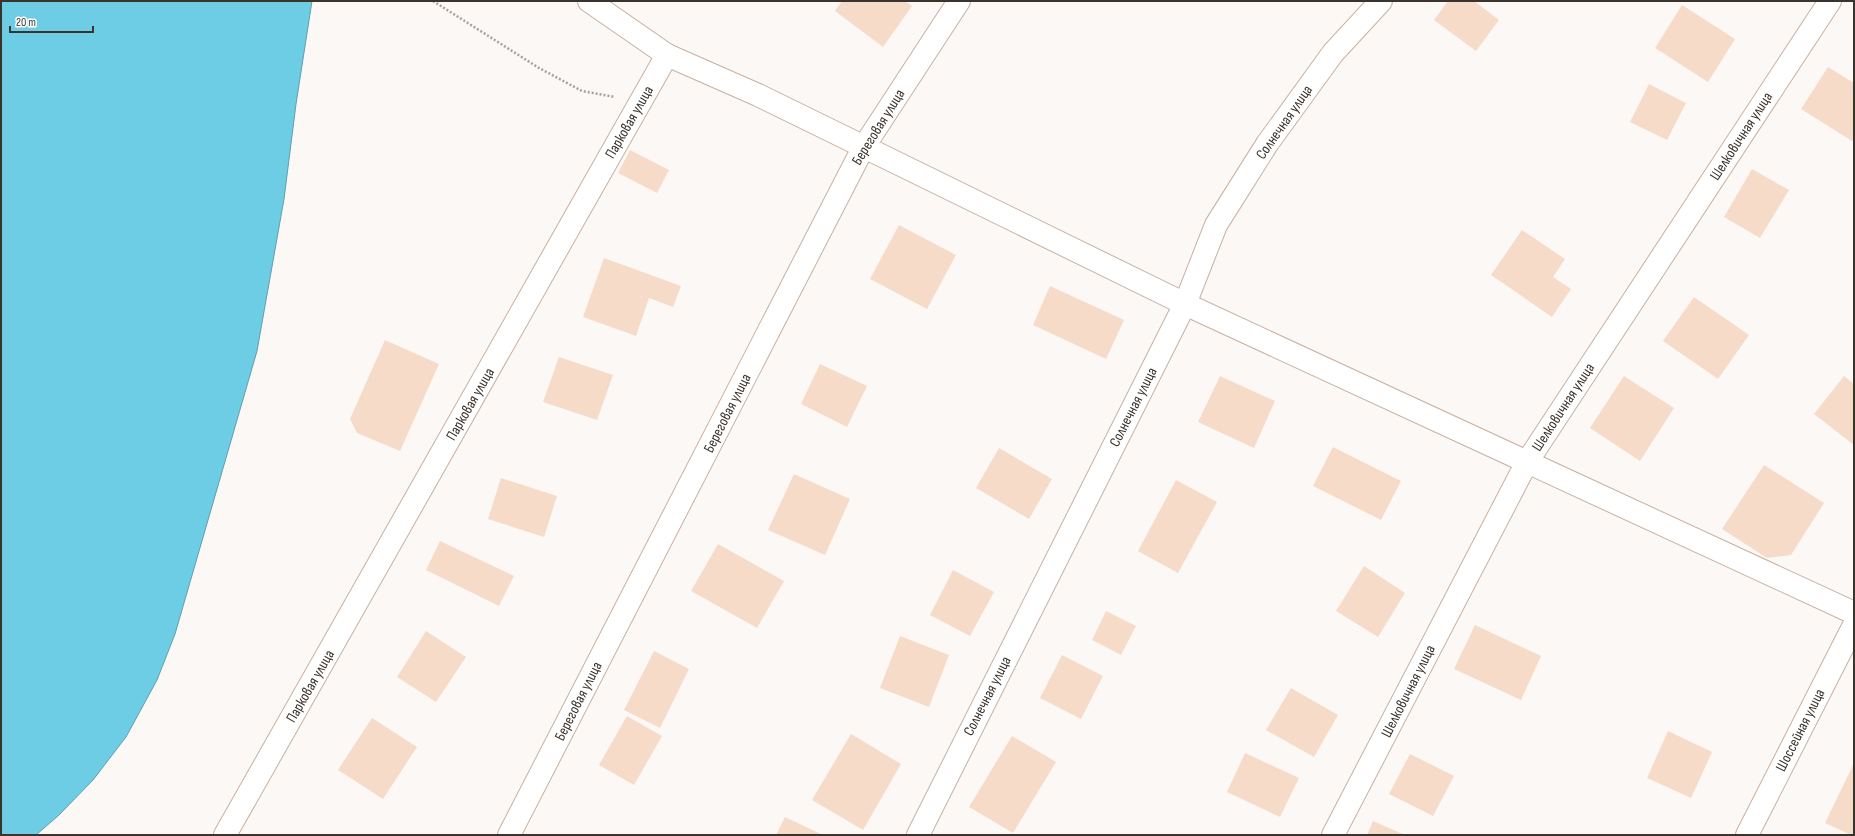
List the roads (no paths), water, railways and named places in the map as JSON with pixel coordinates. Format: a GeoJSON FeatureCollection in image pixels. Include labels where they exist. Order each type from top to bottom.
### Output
{"type":"FeatureCollection","features":[{"type":"Feature","properties":{"kind":"street"},"geometry":{"type":"LineString","coordinates":[[589,1],[667,55],[758,95],[863,148],[1184,304],[1854,612]]}},
{"type":"Feature","properties":{"kind":"street","name":"Береговая улица"},"geometry":{"type":"LineString","coordinates":[[509,835],[863,148],[959,1]]}},
{"type":"Feature","properties":{"kind":"street","name":"Солнечная улица"},"geometry":{"type":"LineString","coordinates":[[918,835],[1184,304],[1216,225],[1267,144],[1332,53],[1381,1]]}},
{"type":"Feature","properties":{"kind":"street","name":"Шелковичная улица"},"geometry":{"type":"LineString","coordinates":[[1334,835],[1527,462],[1830,1]]}},
{"type":"Feature","properties":{"kind":"street","name":"Парковая улица"},"geometry":{"type":"LineString","coordinates":[[225,835],[667,55]]}},
{"type":"Feature","properties":{"kind":"street","name":"Шоссейная улица"},"geometry":{"type":"LineString","coordinates":[[1747,835],[1854,625]]}},
{"type":"Feature","properties":{"kind":"water"},"geometry":{"type":"Polygon","coordinates":[[[1,1],[312,1],[296,104],[284,199],[257,351],[175,634],[157,680],[126,737],[93,780],[59,815],[36,835],[1,835],[1,1]]]}}]}
